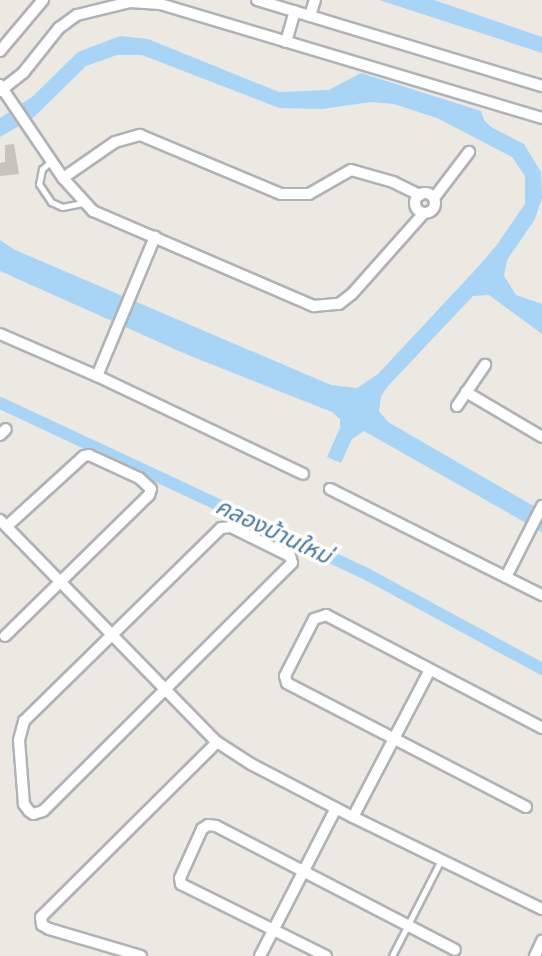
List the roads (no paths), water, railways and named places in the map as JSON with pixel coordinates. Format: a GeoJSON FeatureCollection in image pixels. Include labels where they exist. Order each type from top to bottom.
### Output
{"type":"FeatureCollection","features":[{"type":"Feature","properties":{"kind":"street"},"geometry":{"type":"LineString","coordinates":[[0,51],[43,0]]}},
{"type":"Feature","properties":{"kind":"street"},"geometry":{"type":"LineString","coordinates":[[257,0],[542,86]]}},
{"type":"Feature","properties":{"kind":"street"},"geometry":{"type":"LineString","coordinates":[[469,152],[433,198],[433,209],[424,213],[352,294],[329,307],[314,306],[93,211],[82,203],[63,178],[1,89],[23,73],[59,28],[77,15],[105,5],[130,2],[160,4],[542,118]]}},
{"type":"Feature","properties":{"kind":"street"},"geometry":{"type":"LineString","coordinates":[[310,16],[314,3]]}},
{"type":"Feature","properties":{"kind":"street"},"geometry":{"type":"LineString","coordinates":[[286,42],[295,11]]}},
{"type":"Feature","properties":{"kind":"street"},"geometry":{"type":"LineString","coordinates":[[63,178],[115,142],[140,135],[281,194],[309,194],[351,170],[393,182],[420,195],[426,193],[433,198]]}},
{"type":"Feature","properties":{"kind":"street"},"geometry":{"type":"LineString","coordinates":[[420,195],[415,205],[424,213]]}},
{"type":"Feature","properties":{"kind":"street"},"geometry":{"type":"LineString","coordinates":[[97,376],[155,237]]}},
{"type":"Feature","properties":{"kind":"street"},"geometry":{"type":"LineString","coordinates":[[0,334],[97,376],[303,474]]}},
{"type":"Feature","properties":{"kind":"street"},"geometry":{"type":"LineString","coordinates":[[457,406],[485,365]]}},
{"type":"Feature","properties":{"kind":"street"},"geometry":{"type":"LineString","coordinates":[[466,392],[542,437]]}},
{"type":"Feature","properties":{"kind":"street"},"geometry":{"type":"LineString","coordinates":[[5,636],[61,581],[149,495],[150,486],[89,455],[84,456],[3,523],[61,581],[217,741],[251,764],[353,817],[542,909]]}},
{"type":"Feature","properties":{"kind":"street"},"geometry":{"type":"LineString","coordinates":[[330,489],[542,595]]}},
{"type":"Feature","properties":{"kind":"street"},"geometry":{"type":"LineString","coordinates":[[506,577],[542,507]]}},
{"type":"Feature","properties":{"kind":"street"},"geometry":{"type":"LineString","coordinates":[[231,527],[290,556],[292,563],[165,688],[43,811],[33,814],[29,811],[24,804],[21,726],[221,528],[231,527]]}},
{"type":"Feature","properties":{"kind":"street"},"geometry":{"type":"LineString","coordinates":[[526,807],[285,681],[314,620],[326,615],[542,729]]}},
{"type":"Feature","properties":{"kind":"street"},"geometry":{"type":"LineString","coordinates":[[353,817],[430,670]]}},
{"type":"Feature","properties":{"kind":"street"},"geometry":{"type":"LineString","coordinates":[[141,956],[49,929],[42,925],[41,917],[217,741]]}},
{"type":"Feature","properties":{"kind":"street"},"geometry":{"type":"LineString","coordinates":[[260,956],[337,808]]}},
{"type":"Feature","properties":{"kind":"street"},"geometry":{"type":"LineString","coordinates":[[326,956],[181,884],[180,878],[201,829],[216,826],[455,950]]}},
{"type":"Feature","properties":{"kind":"street"},"geometry":{"type":"LineString","coordinates":[[535,956],[542,941]]}},
{"type":"Feature","properties":{"kind":"lane"},"geometry":{"type":"LineString","coordinates":[[51,161],[42,169],[39,184],[51,202],[62,207],[82,203]]}},
{"type":"Feature","properties":{"kind":"lane"},"geometry":{"type":"LineString","coordinates":[[392,956],[440,860]]}},
{"type":"Feature","properties":{"kind":"water"},"geometry":{"type":"Polygon","coordinates":[[[379,0],[434,0],[542,37],[542,53],[379,0]]]}},
{"type":"Feature","properties":{"kind":"water"},"geometry":{"type":"Polygon","coordinates":[[[120,36],[148,39],[279,92],[329,90],[361,73],[481,111],[484,120],[491,127],[524,144],[541,172],[542,198],[535,219],[507,260],[504,276],[516,295],[542,304],[542,334],[489,295],[473,296],[389,385],[381,396],[379,411],[388,422],[530,504],[542,508],[542,532],[364,431],[352,439],[341,463],[327,457],[340,428],[340,419],[332,412],[188,355],[0,271],[0,240],[15,250],[331,385],[357,388],[378,374],[477,268],[525,204],[525,176],[512,157],[437,118],[394,104],[371,102],[322,109],[279,108],[142,55],[117,55],[86,66],[33,118],[0,137],[0,118],[32,97],[78,52],[120,36]]]}},
{"type":"Feature","properties":{"kind":"waterway","name":"คลองบ้านใหม่"},"geometry":{"type":"LineString","coordinates":[[0,403],[361,571],[542,669]]}}]}
